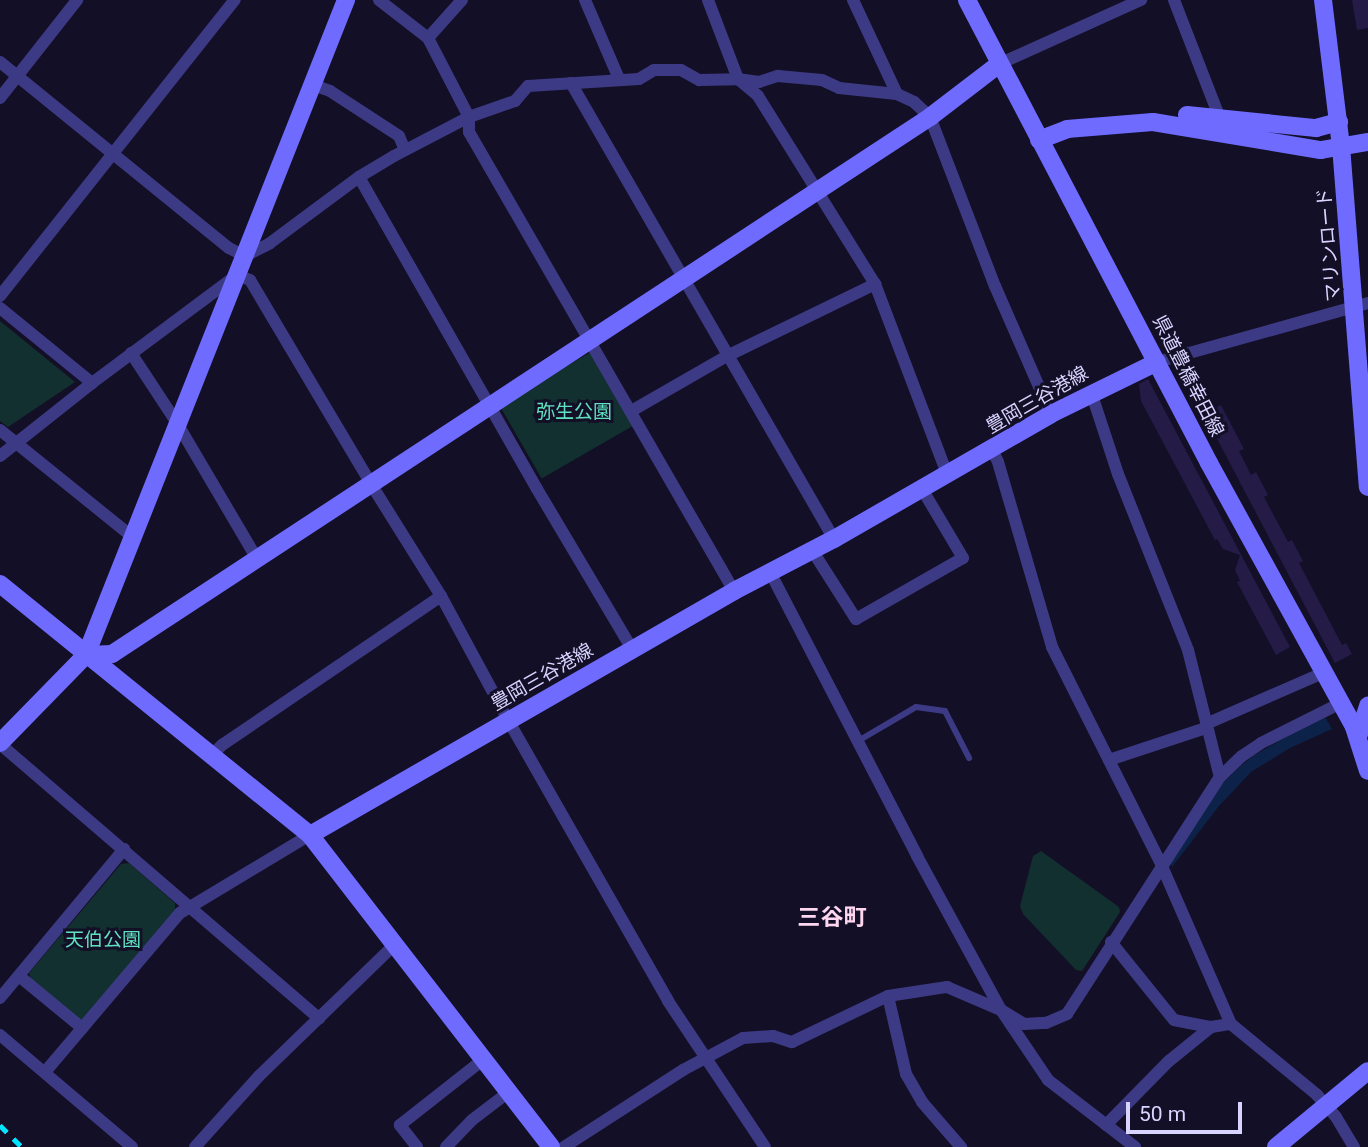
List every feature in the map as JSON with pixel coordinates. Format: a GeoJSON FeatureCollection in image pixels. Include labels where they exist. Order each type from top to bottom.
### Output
{"type":"FeatureCollection","features":[{"type":"Feature","properties":{"kind":"street"},"geometry":{"type":"LineString","coordinates":[[0,98],[77,0]]}},
{"type":"Feature","properties":{"kind":"street"},"geometry":{"type":"LineString","coordinates":[[0,296],[235,0]]}},
{"type":"Feature","properties":{"kind":"street"},"geometry":{"type":"LineString","coordinates":[[319,1018],[0,743],[86,654],[346,0]]}},
{"type":"Feature","properties":{"kind":"street"},"geometry":{"type":"LineString","coordinates":[[379,0],[428,38],[468,117],[469,132],[633,410],[734,591]]}},
{"type":"Feature","properties":{"kind":"street"},"geometry":{"type":"LineString","coordinates":[[428,38],[462,0]]}},
{"type":"Feature","properties":{"kind":"street"},"geometry":{"type":"LineString","coordinates":[[585,0],[619,79]]}},
{"type":"Feature","properties":{"kind":"street"},"geometry":{"type":"LineString","coordinates":[[708,0],[738,79],[758,96],[875,284],[947,474]]}},
{"type":"Feature","properties":{"kind":"street"},"geometry":{"type":"LineString","coordinates":[[853,0],[898,94]]}},
{"type":"Feature","properties":{"kind":"street","name":"県道豊橋幸田線"},"geometry":{"type":"LineString","coordinates":[[967,0],[1213,471],[1341,703],[1363,735],[1368,771]]}},
{"type":"Feature","properties":{"kind":"street"},"geometry":{"type":"LineString","coordinates":[[86,654],[111,654],[930,117],[999,64],[1142,0]]}},
{"type":"Feature","properties":{"kind":"street"},"geometry":{"type":"LineString","coordinates":[[1174,0],[1222,125]]}},
{"type":"Feature","properties":{"kind":"street","name":"マリンロード"},"geometry":{"type":"LineString","coordinates":[[1323,0],[1362,305],[1368,487]]}},
{"type":"Feature","properties":{"kind":"street"},"geometry":{"type":"LineString","coordinates":[[0,62],[229,248],[245,256]]}},
{"type":"Feature","properties":{"kind":"street"},"geometry":{"type":"LineString","coordinates":[[245,256],[299,223],[359,177],[468,117],[515,101],[528,86],[639,79],[653,70],[681,71],[699,80],[738,79],[759,82],[778,76],[822,80],[839,89],[898,94],[914,102],[930,117],[995,286],[1051,414]]}},
{"type":"Feature","properties":{"kind":"street"},"geometry":{"type":"LineString","coordinates":[[571,83],[834,539]]}},
{"type":"Feature","properties":{"kind":"street"},"geometry":{"type":"LineString","coordinates":[[313,85],[330,91],[400,136],[405,150]]}},
{"type":"Feature","properties":{"kind":"street"},"geometry":{"type":"LineString","coordinates":[[1039,140],[1068,130],[1153,122],[1316,128],[1339,122]]}},
{"type":"Feature","properties":{"kind":"street"},"geometry":{"type":"LineString","coordinates":[[1222,125],[1321,150],[1368,142]]}},
{"type":"Feature","properties":{"kind":"street"},"geometry":{"type":"LineString","coordinates":[[359,177],[537,489],[632,649]]}},
{"type":"Feature","properties":{"kind":"street"},"geometry":{"type":"LineString","coordinates":[[0,456],[92,383],[237,275]]}},
{"type":"Feature","properties":{"kind":"street"},"geometry":{"type":"LineString","coordinates":[[237,275],[250,280],[441,596],[610,903],[705,1060],[765,1147]]}},
{"type":"Feature","properties":{"kind":"street"},"geometry":{"type":"LineString","coordinates":[[633,410],[727,356],[875,284]]}},
{"type":"Feature","properties":{"kind":"street"},"geometry":{"type":"LineString","coordinates":[[1157,362],[1362,305]]}},
{"type":"Feature","properties":{"kind":"street"},"geometry":{"type":"LineString","coordinates":[[0,308],[92,383]]}},
{"type":"Feature","properties":{"kind":"street"},"geometry":{"type":"LineString","coordinates":[[131,354],[177,423],[257,559]]}},
{"type":"Feature","properties":{"kind":"street","name":"豊岡三谷港線"},"geometry":{"type":"LineString","coordinates":[[310,835],[734,591],[834,539],[1091,392],[1157,362]]}},
{"type":"Feature","properties":{"kind":"street"},"geometry":{"type":"LineString","coordinates":[[1091,392],[1118,474],[1188,650],[1220,777]]}},
{"type":"Feature","properties":{"kind":"street"},"geometry":{"type":"LineString","coordinates":[[0,430],[134,538]]}},
{"type":"Feature","properties":{"kind":"street"},"geometry":{"type":"LineString","coordinates":[[992,450],[998,462],[1052,647],[1161,864],[1231,1024],[1328,1106],[1354,1147]]}},
{"type":"Feature","properties":{"kind":"street"},"geometry":{"type":"LineString","coordinates":[[812,550],[856,620],[963,558],[922,489]]}},
{"type":"Feature","properties":{"kind":"street"},"geometry":{"type":"LineString","coordinates":[[770,572],[1001,1010],[1048,1080],[1135,1147]]}},
{"type":"Feature","properties":{"kind":"street"},"geometry":{"type":"LineString","coordinates":[[0,584],[310,835],[485,1058],[551,1147]]}},
{"type":"Feature","properties":{"kind":"street"},"geometry":{"type":"LineString","coordinates":[[213,754],[222,745],[441,596]]}},
{"type":"Feature","properties":{"kind":"street"},"geometry":{"type":"LineString","coordinates":[[1109,760],[1206,726],[1325,672]]}},
{"type":"Feature","properties":{"kind":"street"},"geometry":{"type":"LineString","coordinates":[[564,1147],[654,1088],[743,1038],[773,1036],[792,1042],[888,996],[947,987],[1001,1010],[1024,1024],[1046,1023],[1067,1014],[1161,864],[1220,777],[1242,756],[1261,743],[1341,703]]}},
{"type":"Feature","properties":{"kind":"street"},"geometry":{"type":"LineString","coordinates":[[1363,735],[1368,706]]}},
{"type":"Feature","properties":{"kind":"street"},"geometry":{"type":"LineString","coordinates":[[45,1072],[189,905],[310,835]]}},
{"type":"Feature","properties":{"kind":"street"},"geometry":{"type":"LineString","coordinates":[[0,998],[124,849]]}},
{"type":"Feature","properties":{"kind":"street"},"geometry":{"type":"LineString","coordinates":[[1111,942],[1174,1020],[1211,1027],[1231,1024]]}},
{"type":"Feature","properties":{"kind":"street"},"geometry":{"type":"LineString","coordinates":[[195,1147],[259,1076],[395,944]]}},
{"type":"Feature","properties":{"kind":"street"},"geometry":{"type":"LineString","coordinates":[[19,976],[82,1028]]}},
{"type":"Feature","properties":{"kind":"street"},"geometry":{"type":"LineString","coordinates":[[888,996],[906,1074],[922,1102],[961,1147]]}},
{"type":"Feature","properties":{"kind":"street"},"geometry":{"type":"LineString","coordinates":[[1106,1125],[1169,1060],[1211,1027]]}},
{"type":"Feature","properties":{"kind":"street"},"geometry":{"type":"LineString","coordinates":[[0,1035],[132,1147]]}},
{"type":"Feature","properties":{"kind":"street"},"geometry":{"type":"LineString","coordinates":[[417,1147],[400,1125],[485,1058]]}},
{"type":"Feature","properties":{"kind":"street"},"geometry":{"type":"LineString","coordinates":[[1276,1147],[1368,1071]]}},
{"type":"Feature","properties":{"kind":"street"},"geometry":{"type":"LineString","coordinates":[[1328,1106],[1368,1087]]}},
{"type":"Feature","properties":{"kind":"street"},"geometry":{"type":"LineString","coordinates":[[446,1147],[472,1119],[510,1091]]}},
{"type":"Feature","properties":{"kind":"lane"},"geometry":{"type":"LineString","coordinates":[[858,741],[916,707],[945,711],[969,758]]}},
{"type":"Feature","properties":{"kind":"green space"},"geometry":{"type":"Polygon","coordinates":[[[0,321],[75,382],[8,427],[0,421],[0,321]]]}},
{"type":"Feature","properties":{"kind":"green space","name":"弥生公園"},"geometry":{"type":"Polygon","coordinates":[[[591,352],[634,426],[542,479],[499,405],[591,352]]]}},
{"type":"Feature","properties":{"kind":"green space"},"geometry":{"type":"Polygon","coordinates":[[[1041,851],[1119,907],[1120,912],[1082,971],[1076,970],[1023,914],[1020,906],[1033,856],[1041,851]]]}},
{"type":"Feature","properties":{"kind":"green space","name":"天伯公園"},"geometry":{"type":"Polygon","coordinates":[[[129,863],[175,903],[175,912],[84,1020],[76,1019],[31,981],[29,973],[121,864],[129,863]]]}},
{"type":"Feature","properties":{"kind":"water"},"geometry":{"type":"Polygon","coordinates":[[[1324,715],[1332,729],[1290,748],[1251,772],[1219,806],[1172,867],[1168,859],[1220,786],[1237,769],[1253,756],[1324,715]]]}},
{"type":"Feature","properties":{"kind":"building"},"geometry":{"type":"Polygon","coordinates":[[[1352,0],[1368,0],[1368,28],[1357,30],[1352,0]]]}},
{"type":"Feature","properties":{"kind":"building"},"geometry":{"type":"Polygon","coordinates":[[[1148,379],[1290,647],[1276,655],[1237,582],[1240,581],[1235,570],[1240,555],[1223,549],[1217,539],[1215,540],[1141,401],[1139,384],[1148,379]]]}},
{"type":"Feature","properties":{"kind":"building"},"geometry":{"type":"Polygon","coordinates":[[[1221,405],[1244,449],[1239,451],[1251,475],[1256,472],[1268,495],[1264,497],[1288,542],[1292,540],[1303,561],[1299,563],[1342,645],[1346,643],[1352,654],[1335,663],[1204,414],[1221,405]]]}},
{"type":"Feature","properties":{"kind":"railway"},"geometry":{"type":"LineString","coordinates":[[0,1125],[22,1147]]}},
{"type":"Feature","properties":{"kind":"district","name":"三谷町"},"geometry":{"type":"Point","coordinates":[832,918]}}]}
